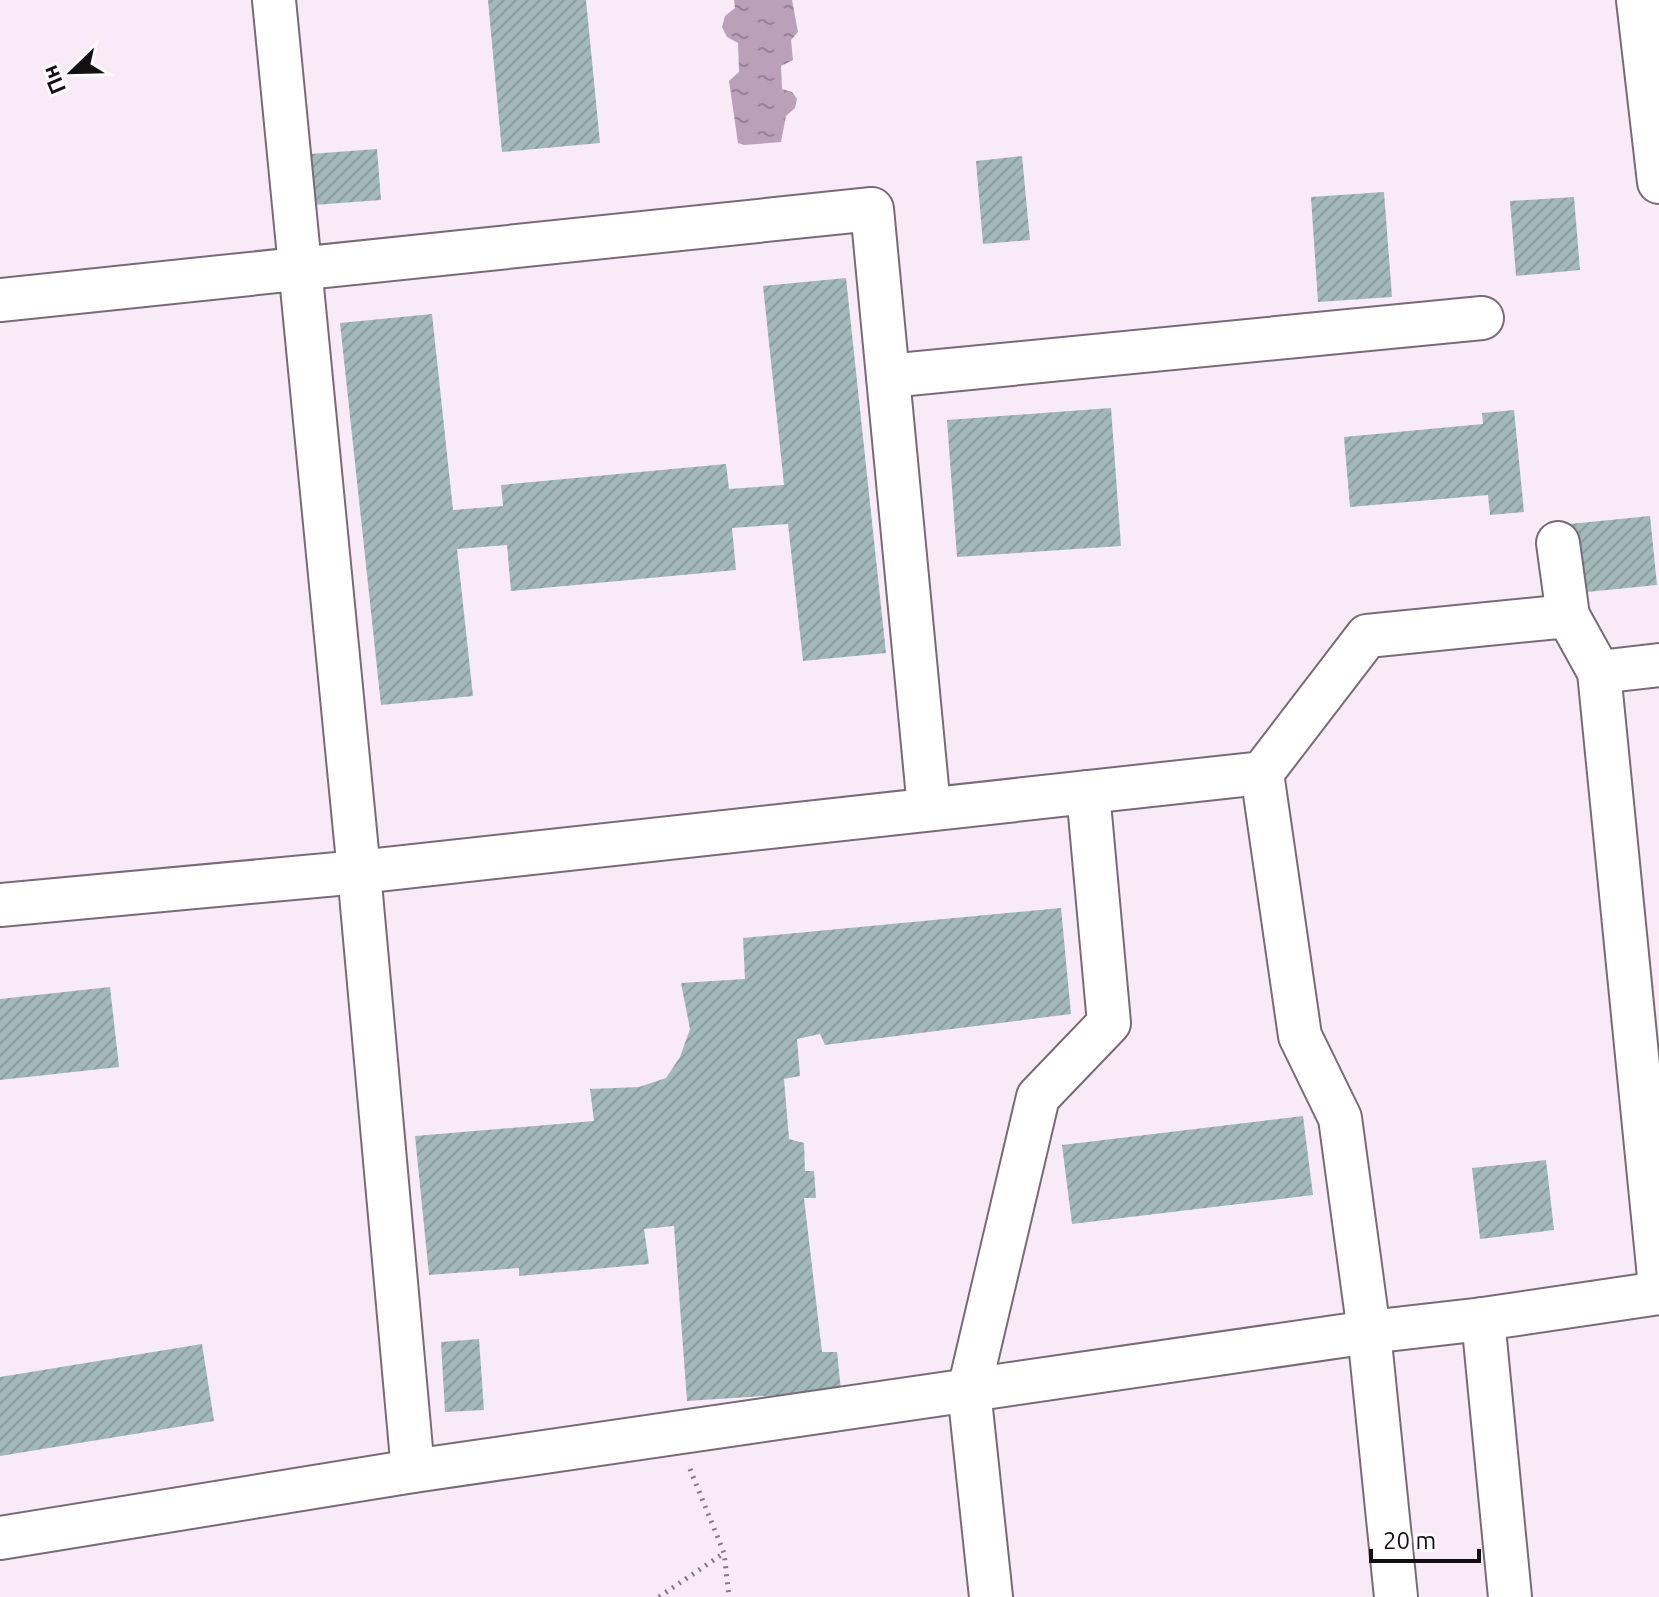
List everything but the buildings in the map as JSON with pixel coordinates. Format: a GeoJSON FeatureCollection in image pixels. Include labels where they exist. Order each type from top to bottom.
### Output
{"type":"FeatureCollection","features":[{"type":"Feature","properties":{"kind":"lane"},"geometry":{"type":"LineString","coordinates":[[274,0],[359,872],[413,1471]]}},
{"type":"Feature","properties":{"kind":"lane"},"geometry":{"type":"LineString","coordinates":[[1638,0],[1659,182]]}},
{"type":"Feature","properties":{"kind":"lane"},"geometry":{"type":"LineString","coordinates":[[0,300],[872,209],[929,808]]}},
{"type":"Feature","properties":{"kind":"lane"},"geometry":{"type":"LineString","coordinates":[[888,376],[1482,318]]}},
{"type":"Feature","properties":{"kind":"lane"},"geometry":{"type":"LineString","coordinates":[[1558,543],[1568,616],[1599,672],[1659,1277]]}},
{"type":"Feature","properties":{"kind":"lane"},"geometry":{"type":"LineString","coordinates":[[1396,1597],[1369,1332],[1340,1118],[1300,1036],[1262,773],[1367,636],[1568,616]]}},
{"type":"Feature","properties":{"kind":"lane"},"geometry":{"type":"LineString","coordinates":[[1599,672],[1659,665]]}},
{"type":"Feature","properties":{"kind":"lane"},"geometry":{"type":"LineString","coordinates":[[0,905],[359,872],[1262,773]]}},
{"type":"Feature","properties":{"kind":"lane"},"geometry":{"type":"LineString","coordinates":[[991,1597],[969,1390],[1038,1097],[1109,1023],[1088,792]]}},
{"type":"Feature","properties":{"kind":"lane"},"geometry":{"type":"LineString","coordinates":[[0,1538],[413,1471],[1369,1332],[1659,1293]]}},
{"type":"Feature","properties":{"kind":"lane"},"geometry":{"type":"LineString","coordinates":[[1483,1319],[1510,1597]]}},
{"type":"Feature","properties":{"kind":"path"},"geometry":{"type":"LineString","coordinates":[[675,1433],[724,1553],[729,1597]]}},
{"type":"Feature","properties":{"kind":"path"},"geometry":{"type":"LineString","coordinates":[[659,1597],[724,1553]]}},
{"type":"Feature","properties":{"kind":"water"},"geometry":{"type":"Polygon","coordinates":[[[734,0],[792,0],[798,32],[791,40],[793,60],[781,66],[782,89],[792,92],[797,99],[795,108],[786,116],[781,142],[738,143],[729,81],[739,72],[738,43],[727,37],[722,27],[725,16],[735,8],[734,0]]]}}]}
